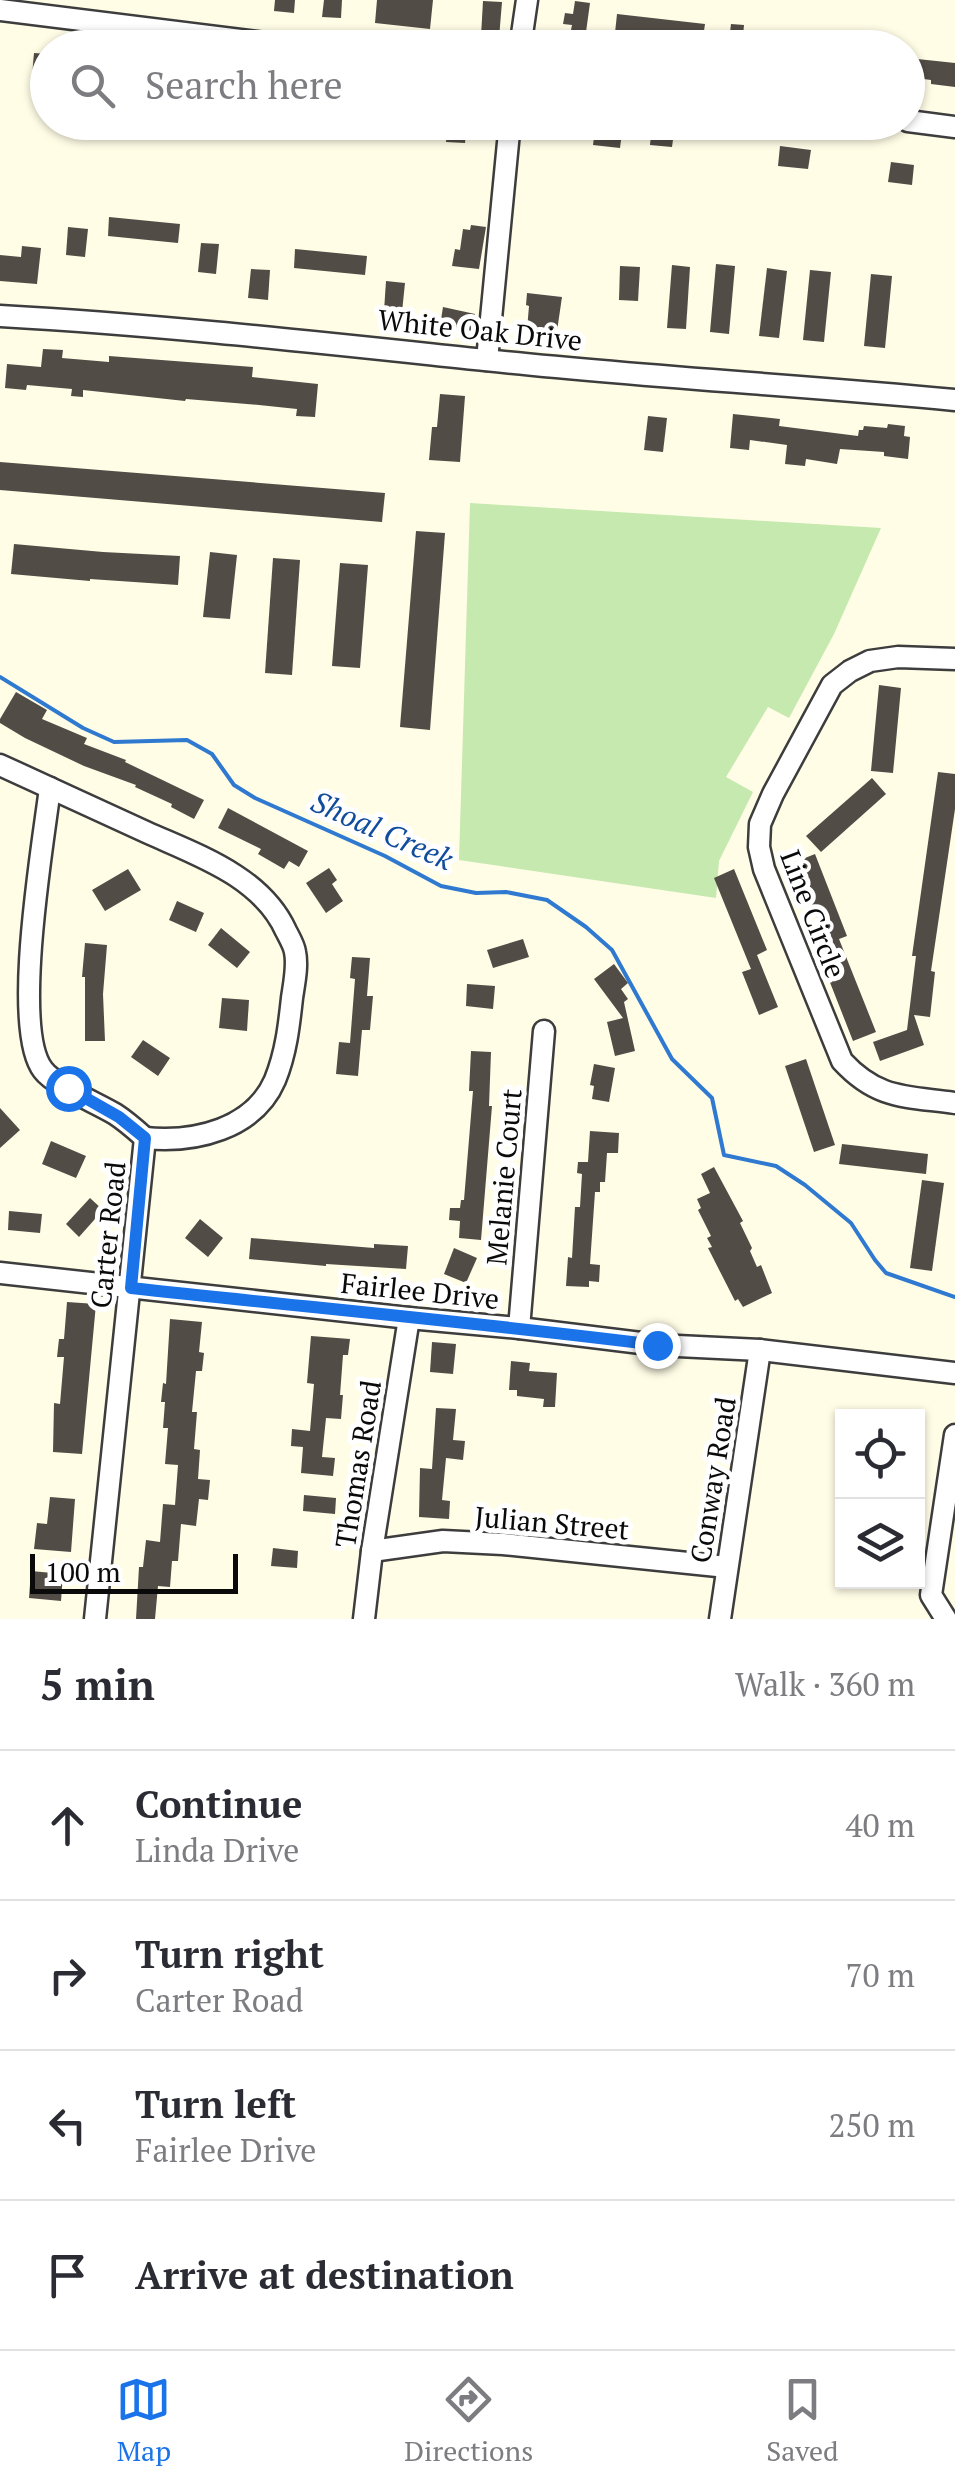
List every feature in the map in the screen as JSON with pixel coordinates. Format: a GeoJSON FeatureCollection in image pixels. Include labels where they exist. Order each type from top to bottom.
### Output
{"type":"FeatureCollection","features":[{"type":"Feature","properties":{"kind":"street"},"geometry":{"type":"LineString","coordinates":[[523,30],[527,0]]}},
{"type":"Feature","properties":{"kind":"street"},"geometry":{"type":"LineString","coordinates":[[0,10],[161,30]]}},
{"type":"Feature","properties":{"kind":"street"},"geometry":{"type":"LineString","coordinates":[[925,123],[955,127]]}},
{"type":"Feature","properties":{"kind":"street"},"geometry":{"type":"LineString","coordinates":[[486,360],[508,140]]}},
{"type":"Feature","properties":{"kind":"street","name":"White Oak Drive"},"geometry":{"type":"LineString","coordinates":[[0,316],[83,320],[486,360],[955,400]]}},
{"type":"Feature","properties":{"kind":"street","name":"Line Circle"},"geometry":{"type":"LineString","coordinates":[[955,659],[898,657],[870,662],[832,684],[773,794],[760,824],[759,847],[764,869],[842,1061],[858,1078],[885,1094],[955,1103]]}},
{"type":"Feature","properties":{"kind":"street","name":"Carter Road"},"geometry":{"type":"LineString","coordinates":[[0,765],[244,881],[268,901],[295,951],[288,1039],[268,1094],[252,1113],[226,1128],[166,1140],[145,1138],[96,1619]]}},
{"type":"Feature","properties":{"kind":"street"},"geometry":{"type":"LineString","coordinates":[[50,788],[31,946],[32,1049],[44,1072],[119,1117],[145,1138]]}},
{"type":"Feature","properties":{"kind":"street","name":"Melanie Court"},"geometry":{"type":"LineString","coordinates":[[519,1328],[544,1031]]}},
{"type":"Feature","properties":{"kind":"street","name":"Fairlee Drive"},"geometry":{"type":"LineString","coordinates":[[0,1274],[955,1373]]}},
{"type":"Feature","properties":{"kind":"street","name":"Thomas Road"},"geometry":{"type":"LineString","coordinates":[[364,1619],[409,1318]]}},
{"type":"Feature","properties":{"kind":"street","name":"Conway Road"},"geometry":{"type":"LineString","coordinates":[[720,1619],[760,1350]]}},
{"type":"Feature","properties":{"kind":"street"},"geometry":{"type":"LineString","coordinates":[[946,1619],[931,1595],[955,1435]]}},
{"type":"Feature","properties":{"kind":"street","name":"Julian Street"},"geometry":{"type":"LineString","coordinates":[[372,1551],[443,1541],[727,1567]]}},
{"type":"Feature","properties":{"kind":"green space"},"geometry":{"type":"Polygon","coordinates":[[[470,503],[881,528],[834,634],[789,718],[768,707],[726,777],[753,792],[719,861],[716,898],[459,860],[470,503]]]}},
{"type":"Feature","properties":{"kind":"building"},"geometry":{"type":"Polygon","coordinates":[[[275,0],[295,0],[294,13],[274,11],[275,0]]]}},
{"type":"Feature","properties":{"kind":"building"},"geometry":{"type":"Polygon","coordinates":[[[324,0],[342,0],[341,18],[322,17],[324,0]]]}},
{"type":"Feature","properties":{"kind":"building"},"geometry":{"type":"Polygon","coordinates":[[[377,0],[433,0],[430,29],[375,23],[377,0]]]}},
{"type":"Feature","properties":{"kind":"building"},"geometry":{"type":"Polygon","coordinates":[[[483,1],[502,2],[500,30],[481,30],[483,1]]]}},
{"type":"Feature","properties":{"kind":"building"},"geometry":{"type":"Polygon","coordinates":[[[575,1],[590,3],[586,30],[571,30],[572,25],[563,24],[565,13],[573,14],[575,1]]]}},
{"type":"Feature","properties":{"kind":"building"},"geometry":{"type":"Polygon","coordinates":[[[617,14],[705,24],[704,30],[615,30],[617,14]]]}},
{"type":"Feature","properties":{"kind":"building"},"geometry":{"type":"Polygon","coordinates":[[[731,24],[744,25],[744,30],[730,30],[731,24]]]}},
{"type":"Feature","properties":{"kind":"building"},"geometry":{"type":"Polygon","coordinates":[[[925,60],[955,63],[955,87],[931,84],[931,80],[925,79],[925,60]]]}},
{"type":"Feature","properties":{"kind":"building"},"geometry":{"type":"Polygon","coordinates":[[[594,140],[621,140],[620,148],[593,145],[594,140]]]}},
{"type":"Feature","properties":{"kind":"building"},"geometry":{"type":"Polygon","coordinates":[[[650,140],[673,140],[672,147],[650,145],[650,140]]]}},
{"type":"Feature","properties":{"kind":"building"},"geometry":{"type":"Polygon","coordinates":[[[780,146],[811,150],[808,169],[778,166],[780,146]]]}},
{"type":"Feature","properties":{"kind":"building"},"geometry":{"type":"Polygon","coordinates":[[[891,162],[914,165],[912,185],[888,182],[891,162]]]}},
{"type":"Feature","properties":{"kind":"building"},"geometry":{"type":"Polygon","coordinates":[[[109,217],[180,224],[178,243],[108,236],[109,217]]]}},
{"type":"Feature","properties":{"kind":"building"},"geometry":{"type":"Polygon","coordinates":[[[471,225],[486,227],[479,269],[452,266],[455,249],[460,250],[463,229],[470,230],[471,225]]]}},
{"type":"Feature","properties":{"kind":"building"},"geometry":{"type":"Polygon","coordinates":[[[68,227],[88,229],[85,257],[66,255],[68,227]]]}},
{"type":"Feature","properties":{"kind":"building"},"geometry":{"type":"Polygon","coordinates":[[[201,243],[219,244],[216,274],[198,272],[201,243]]]}},
{"type":"Feature","properties":{"kind":"building"},"geometry":{"type":"Polygon","coordinates":[[[22,246],[41,248],[37,284],[0,281],[0,255],[21,257],[22,246]]]}},
{"type":"Feature","properties":{"kind":"building"},"geometry":{"type":"Polygon","coordinates":[[[295,249],[367,256],[365,275],[294,268],[295,249]]]}},
{"type":"Feature","properties":{"kind":"building"},"geometry":{"type":"Polygon","coordinates":[[[716,264],[735,266],[729,334],[710,332],[716,264]]]}},
{"type":"Feature","properties":{"kind":"building"},"geometry":{"type":"Polygon","coordinates":[[[672,265],[690,267],[686,329],[667,328],[672,265]]]}},
{"type":"Feature","properties":{"kind":"building"},"geometry":{"type":"Polygon","coordinates":[[[620,266],[640,267],[638,301],[619,300],[620,266]]]}},
{"type":"Feature","properties":{"kind":"building"},"geometry":{"type":"Polygon","coordinates":[[[767,268],[787,271],[779,338],[759,336],[767,268]]]}},
{"type":"Feature","properties":{"kind":"building"},"geometry":{"type":"Polygon","coordinates":[[[251,269],[270,270],[268,300],[248,298],[251,269]]]}},
{"type":"Feature","properties":{"kind":"building"},"geometry":{"type":"Polygon","coordinates":[[[810,270],[831,272],[824,342],[803,340],[810,270]]]}},
{"type":"Feature","properties":{"kind":"building"},"geometry":{"type":"Polygon","coordinates":[[[871,274],[892,276],[885,348],[864,346],[871,274]]]}},
{"type":"Feature","properties":{"kind":"building"},"geometry":{"type":"Polygon","coordinates":[[[386,281],[405,283],[402,312],[384,311],[386,281]]]}},
{"type":"Feature","properties":{"kind":"building"},"geometry":{"type":"Polygon","coordinates":[[[527,293],[562,297],[559,344],[526,341],[527,293]]]}},
{"type":"Feature","properties":{"kind":"building"},"geometry":{"type":"Polygon","coordinates":[[[443,307],[475,314],[473,331],[440,326],[443,307]]]}},
{"type":"Feature","properties":{"kind":"building"},"geometry":{"type":"Polygon","coordinates":[[[43,349],[63,350],[62,358],[109,362],[109,356],[253,367],[252,377],[318,384],[315,417],[296,416],[297,409],[259,405],[83,390],[83,397],[71,396],[72,389],[27,385],[26,390],[5,388],[7,364],[41,367],[43,349]]]}},
{"type":"Feature","properties":{"kind":"building"},"geometry":{"type":"Polygon","coordinates":[[[440,394],[465,396],[460,462],[429,460],[440,394]]]}},
{"type":"Feature","properties":{"kind":"building"},"geometry":{"type":"Polygon","coordinates":[[[733,414],[780,419],[779,426],[858,436],[864,426],[905,426],[904,436],[910,437],[908,459],[884,456],[884,452],[840,449],[837,464],[806,459],[805,466],[785,464],[787,445],[750,440],[749,450],[730,448],[733,414]]]}},
{"type":"Feature","properties":{"kind":"building"},"geometry":{"type":"Polygon","coordinates":[[[648,416],[667,418],[663,452],[644,450],[648,416]]]}},
{"type":"Feature","properties":{"kind":"building"},"geometry":{"type":"Polygon","coordinates":[[[0,462],[385,493],[382,522],[0,490],[0,462]]]}},
{"type":"Feature","properties":{"kind":"building"},"geometry":{"type":"Polygon","coordinates":[[[416,531],[445,533],[430,730],[400,727],[416,531]]]}},
{"type":"Feature","properties":{"kind":"building"},"geometry":{"type":"Polygon","coordinates":[[[14,544],[180,556],[178,585],[11,574],[14,544]]]}},
{"type":"Feature","properties":{"kind":"building"},"geometry":{"type":"Polygon","coordinates":[[[210,552],[237,555],[230,619],[203,617],[210,552]]]}},
{"type":"Feature","properties":{"kind":"building"},"geometry":{"type":"Polygon","coordinates":[[[273,558],[300,560],[292,675],[265,673],[273,558]]]}},
{"type":"Feature","properties":{"kind":"building"},"geometry":{"type":"Polygon","coordinates":[[[340,563],[368,565],[360,668],[332,666],[340,563]]]}},
{"type":"Feature","properties":{"kind":"building"},"geometry":{"type":"Polygon","coordinates":[[[879,685],[901,688],[893,773],[871,771],[879,685]]]}},
{"type":"Feature","properties":{"kind":"building"},"geometry":{"type":"Polygon","coordinates":[[[16,692],[47,710],[42,719],[87,738],[84,744],[126,760],[204,800],[194,819],[136,785],[84,766],[0,723],[16,692]]]}},
{"type":"Feature","properties":{"kind":"building"},"geometry":{"type":"Polygon","coordinates":[[[938,772],[955,774],[955,809],[931,971],[935,972],[930,1017],[914,1015],[924,1045],[880,1061],[873,1042],[907,1030],[916,956],[912,956],[938,772]]]}},
{"type":"Feature","properties":{"kind":"building"},"geometry":{"type":"Polygon","coordinates":[[[872,778],[886,794],[821,852],[806,836],[872,778]]]}},
{"type":"Feature","properties":{"kind":"building"},"geometry":{"type":"Polygon","coordinates":[[[228,808],[308,851],[299,867],[289,861],[284,869],[258,854],[261,849],[218,828],[228,808]]]}},
{"type":"Feature","properties":{"kind":"building"},"geometry":{"type":"Polygon","coordinates":[[[815,854],[847,936],[839,939],[876,1032],[853,1041],[820,957],[831,953],[795,862],[815,854]]]}},
{"type":"Feature","properties":{"kind":"building"},"geometry":{"type":"Polygon","coordinates":[[[329,868],[337,880],[332,884],[343,901],[326,913],[306,883],[329,868]]]}},
{"type":"Feature","properties":{"kind":"building"},"geometry":{"type":"Polygon","coordinates":[[[128,869],[141,890],[105,911],[92,890],[128,869]]]}},
{"type":"Feature","properties":{"kind":"building"},"geometry":{"type":"Polygon","coordinates":[[[734,869],[767,950],[757,955],[778,1007],[759,1015],[742,972],[751,969],[714,878],[734,869]]]}},
{"type":"Feature","properties":{"kind":"building"},"geometry":{"type":"Polygon","coordinates":[[[177,901],[204,913],[196,932],[169,920],[177,901]]]}},
{"type":"Feature","properties":{"kind":"building"},"geometry":{"type":"Polygon","coordinates":[[[221,928],[250,952],[237,968],[208,945],[221,928]]]}},
{"type":"Feature","properties":{"kind":"building"},"geometry":{"type":"Polygon","coordinates":[[[523,939],[529,957],[493,968],[487,950],[523,939]]]}},
{"type":"Feature","properties":{"kind":"building"},"geometry":{"type":"Polygon","coordinates":[[[85,943],[107,945],[105,1041],[85,1041],[85,943]]]}},
{"type":"Feature","properties":{"kind":"building"},"geometry":{"type":"Polygon","coordinates":[[[352,957],[370,958],[367,996],[373,996],[370,1030],[362,1030],[358,1076],[336,1074],[339,1042],[350,1043],[355,979],[350,978],[352,957]]]}},
{"type":"Feature","properties":{"kind":"building"},"geometry":{"type":"Polygon","coordinates":[[[614,964],[628,983],[621,989],[628,999],[624,1002],[635,1051],[615,1056],[607,1022],[623,1018],[594,979],[614,964]]]}},
{"type":"Feature","properties":{"kind":"building"},"geometry":{"type":"Polygon","coordinates":[[[467,984],[495,986],[493,1009],[466,1006],[467,984]]]}},
{"type":"Feature","properties":{"kind":"building"},"geometry":{"type":"Polygon","coordinates":[[[222,998],[249,1000],[247,1031],[219,1028],[222,998]]]}},
{"type":"Feature","properties":{"kind":"building"},"geometry":{"type":"Polygon","coordinates":[[[143,1040],[170,1058],[158,1076],[131,1057],[143,1040]]]}},
{"type":"Feature","properties":{"kind":"building"},"geometry":{"type":"Polygon","coordinates":[[[471,1051],[491,1052],[492,1106],[481,1240],[459,1238],[460,1221],[449,1220],[450,1208],[460,1208],[464,1200],[473,1091],[469,1091],[471,1051]]]}},
{"type":"Feature","properties":{"kind":"building"},"geometry":{"type":"Polygon","coordinates":[[[806,1059],[835,1145],[814,1152],[785,1066],[806,1059]]]}},
{"type":"Feature","properties":{"kind":"building"},"geometry":{"type":"Polygon","coordinates":[[[594,1064],[615,1068],[609,1102],[592,1099],[594,1064]]]}},
{"type":"Feature","properties":{"kind":"building"},"geometry":{"type":"Polygon","coordinates":[[[0,1108],[20,1130],[0,1148],[0,1108]]]}},
{"type":"Feature","properties":{"kind":"building"},"geometry":{"type":"Polygon","coordinates":[[[590,1131],[619,1133],[618,1153],[607,1153],[605,1182],[600,1182],[600,1192],[595,1192],[590,1264],[600,1265],[599,1282],[589,1281],[589,1287],[566,1286],[575,1207],[580,1207],[582,1174],[577,1173],[578,1162],[588,1162],[590,1131]]]}},
{"type":"Feature","properties":{"kind":"building"},"geometry":{"type":"Polygon","coordinates":[[[51,1141],[86,1156],[76,1178],[42,1164],[51,1141]]]}},
{"type":"Feature","properties":{"kind":"building"},"geometry":{"type":"Polygon","coordinates":[[[842,1144],[928,1154],[926,1174],[839,1164],[842,1144]]]}},
{"type":"Feature","properties":{"kind":"building"},"geometry":{"type":"Polygon","coordinates":[[[714,1167],[743,1221],[740,1223],[750,1251],[757,1267],[761,1265],[772,1293],[743,1307],[738,1299],[735,1301],[708,1248],[712,1247],[707,1238],[711,1236],[698,1210],[701,1208],[697,1199],[710,1193],[701,1174],[714,1167]]]}},
{"type":"Feature","properties":{"kind":"building"},"geometry":{"type":"Polygon","coordinates":[[[922,1180],[944,1183],[932,1271],[910,1268],[922,1180]]]}},
{"type":"Feature","properties":{"kind":"building"},"geometry":{"type":"Polygon","coordinates":[[[90,1198],[103,1210],[79,1237],[66,1224],[90,1198]]]}},
{"type":"Feature","properties":{"kind":"building"},"geometry":{"type":"Polygon","coordinates":[[[9,1211],[42,1214],[40,1233],[8,1230],[9,1211]]]}},
{"type":"Feature","properties":{"kind":"building"},"geometry":{"type":"Polygon","coordinates":[[[200,1219],[223,1238],[208,1257],[185,1238],[200,1219]]]}},
{"type":"Feature","properties":{"kind":"building"},"geometry":{"type":"Polygon","coordinates":[[[251,1238],[374,1248],[374,1244],[408,1246],[406,1269],[249,1259],[251,1238]]]}},
{"type":"Feature","properties":{"kind":"building"},"geometry":{"type":"Polygon","coordinates":[[[454,1248],[477,1258],[466,1283],[444,1274],[454,1248]]]}},
{"type":"Feature","properties":{"kind":"building"},"geometry":{"type":"Polygon","coordinates":[[[67,1302],[96,1304],[82,1454],[53,1452],[54,1403],[60,1404],[64,1357],[57,1357],[59,1339],[64,1339],[67,1302]]]}},
{"type":"Feature","properties":{"kind":"building"},"geometry":{"type":"Polygon","coordinates":[[[170,1319],[202,1322],[202,1371],[196,1371],[192,1412],[197,1412],[194,1449],[200,1450],[198,1479],[210,1480],[208,1500],[199,1499],[196,1526],[181,1524],[178,1561],[172,1561],[170,1587],[158,1586],[155,1619],[136,1619],[139,1567],[143,1567],[146,1540],[160,1542],[163,1504],[175,1505],[178,1465],[165,1464],[168,1428],[163,1428],[165,1402],[161,1402],[163,1383],[166,1384],[170,1319]]]}},
{"type":"Feature","properties":{"kind":"building"},"geometry":{"type":"Polygon","coordinates":[[[311,1336],[350,1339],[348,1355],[343,1355],[341,1419],[326,1418],[322,1457],[335,1458],[333,1476],[301,1473],[303,1447],[291,1446],[292,1429],[310,1431],[314,1384],[307,1383],[311,1336]]]}},
{"type":"Feature","properties":{"kind":"building"},"geometry":{"type":"Polygon","coordinates":[[[432,1342],[456,1344],[453,1374],[430,1372],[432,1342]]]}},
{"type":"Feature","properties":{"kind":"building"},"geometry":{"type":"Polygon","coordinates":[[[511,1361],[530,1363],[529,1371],[557,1373],[555,1407],[543,1407],[544,1399],[517,1396],[517,1390],[509,1390],[511,1361]]]}},
{"type":"Feature","properties":{"kind":"building"},"geometry":{"type":"Polygon","coordinates":[[[436,1408],[456,1409],[453,1440],[465,1441],[463,1460],[446,1458],[442,1500],[450,1501],[449,1519],[419,1517],[420,1468],[432,1469],[436,1408]]]}},
{"type":"Feature","properties":{"kind":"building"},"geometry":{"type":"Polygon","coordinates":[[[304,1495],[336,1498],[335,1514],[303,1511],[304,1495]]]}},
{"type":"Feature","properties":{"kind":"building"},"geometry":{"type":"Polygon","coordinates":[[[50,1497],[75,1499],[71,1552],[34,1549],[37,1523],[47,1524],[50,1497]]]}},
{"type":"Feature","properties":{"kind":"building"},"geometry":{"type":"Polygon","coordinates":[[[273,1548],[298,1551],[297,1568],[271,1566],[273,1548]]]}},
{"type":"Feature","properties":{"kind":"building"},"geometry":{"type":"Polygon","coordinates":[[[31,1571],[63,1574],[61,1601],[29,1598],[31,1571]]]}},
{"type":"Feature","properties":{"kind":"waterway","name":"Shoal Creek"},"geometry":{"type":"LineString","coordinates":[[0,677],[83,728],[114,742],[187,740],[212,754],[234,785],[255,798],[385,856],[441,886],[547,900],[612,950],[672,1059],[712,1098],[724,1155],[776,1166],[851,1223],[886,1273],[955,1297]]}},
{"type":"Feature","properties":{"kind":"route"},"geometry":{"type":"LineString","coordinates":[[68,1088],[119,1117],[145,1138],[131,1288],[657,1345]]}}]}
